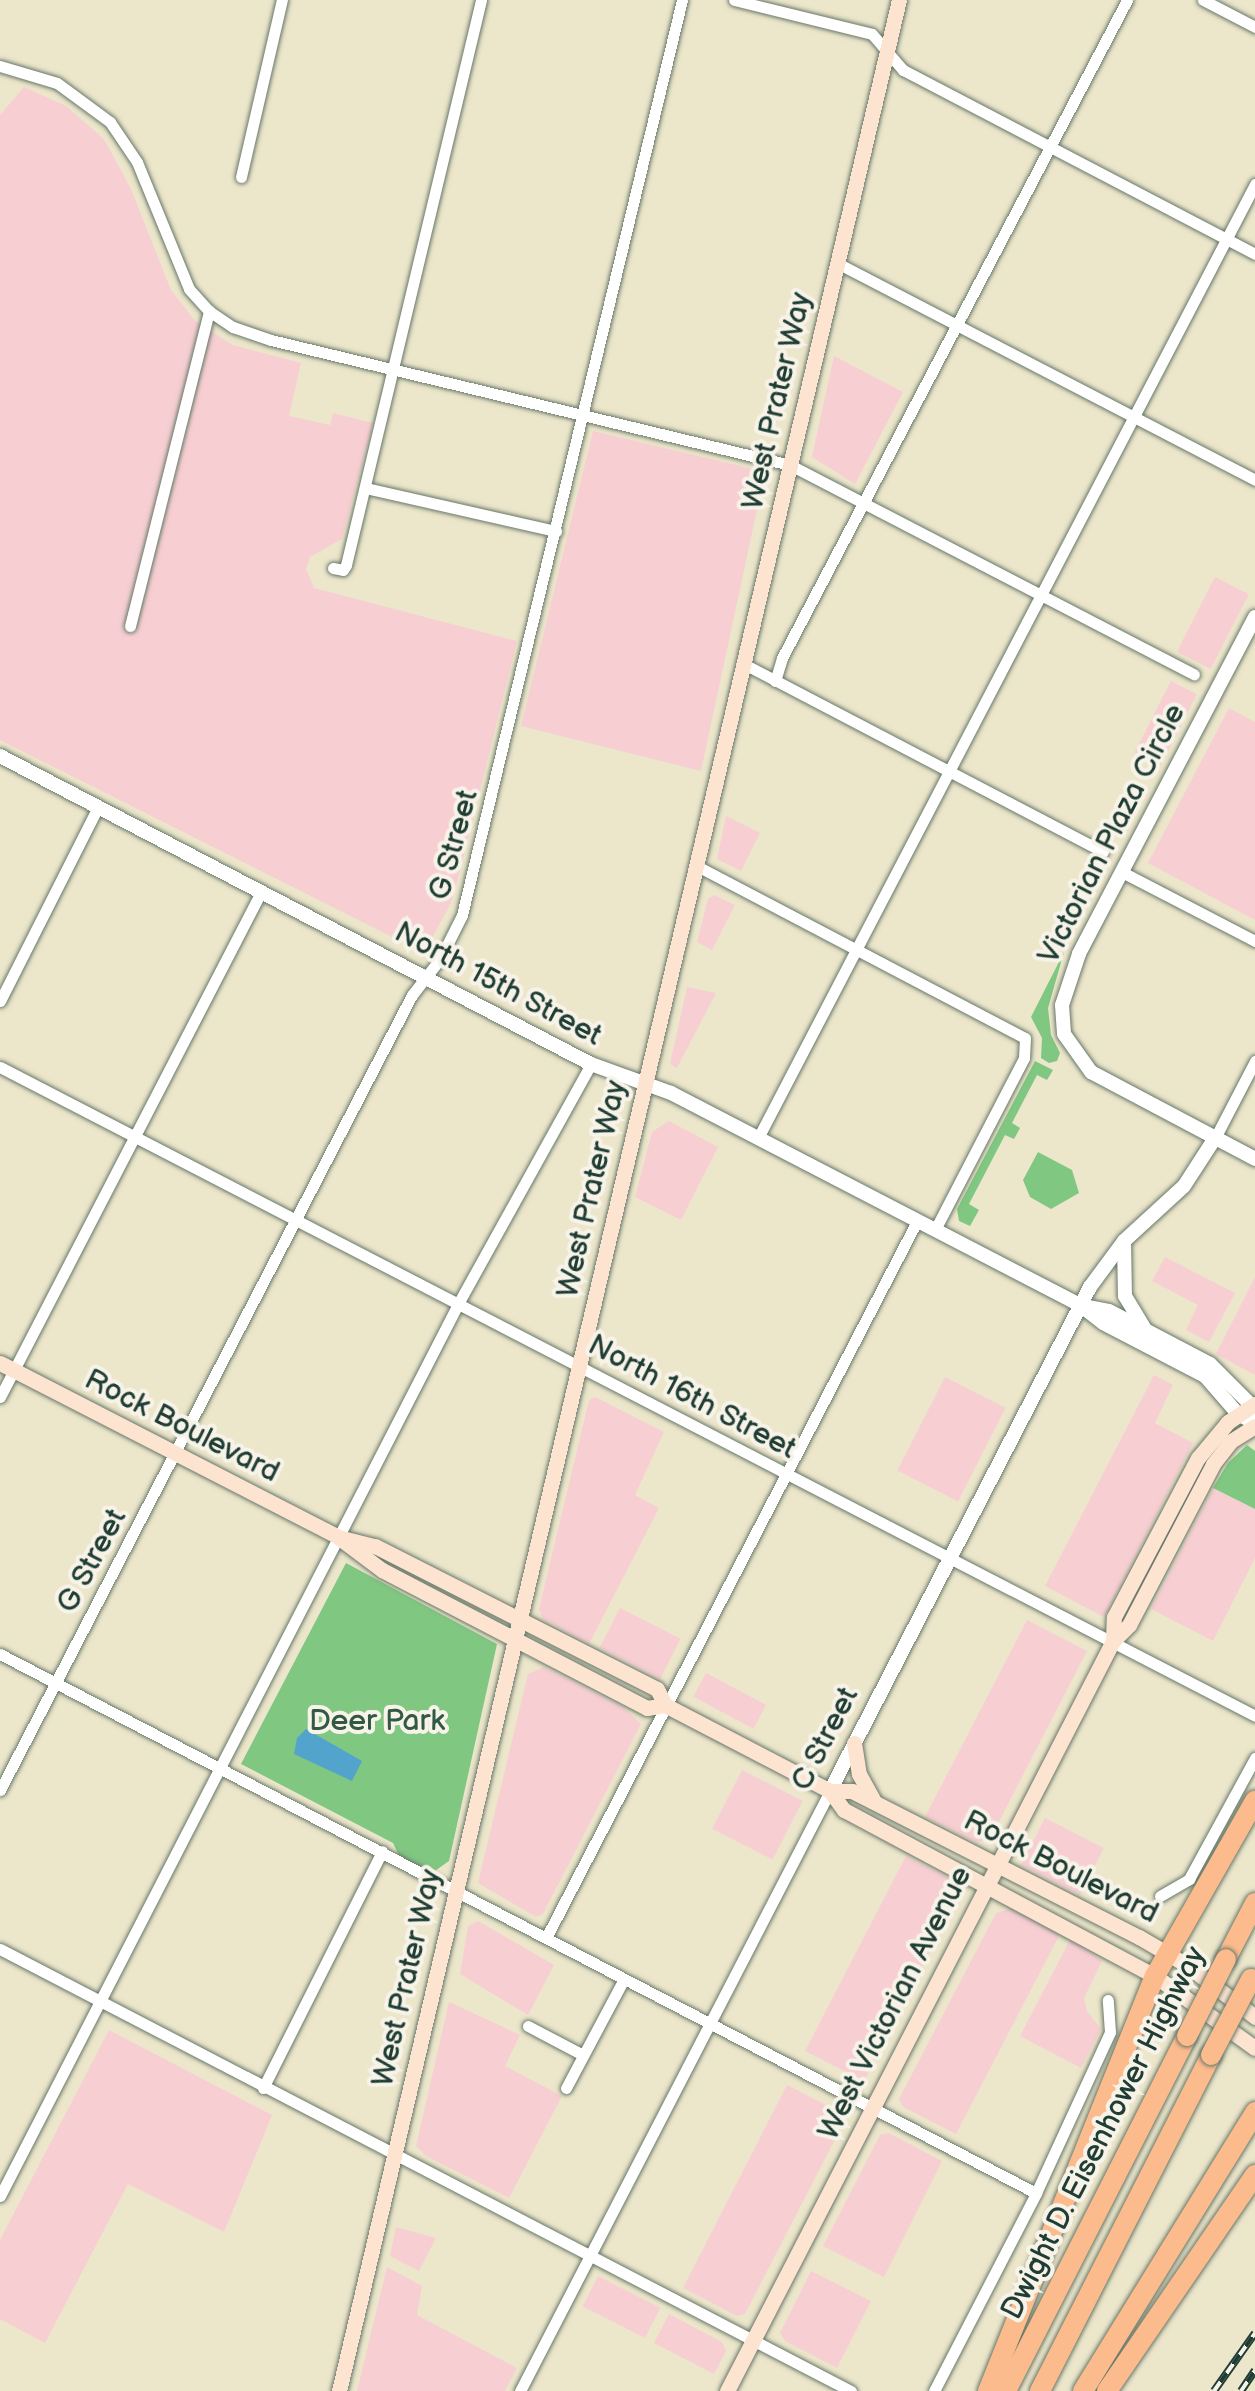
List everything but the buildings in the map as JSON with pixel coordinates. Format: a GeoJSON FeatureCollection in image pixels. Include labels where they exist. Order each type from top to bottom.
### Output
{"type":"FeatureCollection","features":[{"type":"Feature","properties":{"kind":"highway"},"geometry":{"type":"LineString","coordinates":[[988,2391],[1155,1976],[1255,1801]]}},
{"type":"Feature","properties":{"kind":"highway","name":"Dwight D. Eisenhower Highway"},"geometry":{"type":"LineString","coordinates":[[1006,2391],[1255,1902]]}},
{"type":"Feature","properties":{"kind":"highway","name":"Dwight D. Eisenhower Highway"},"geometry":{"type":"LineString","coordinates":[[1040,2391],[1253,1976]]}},
{"type":"Feature","properties":{"kind":"highway"},"geometry":{"type":"LineString","coordinates":[[1082,2391],[1255,2112]]}},
{"type":"Feature","properties":{"kind":"highway"},"geometry":{"type":"LineString","coordinates":[[1107,2391],[1255,2175]]}},
{"type":"Feature","properties":{"kind":"main road","name":"West Prater Way"},"geometry":{"type":"LineString","coordinates":[[338,2391],[899,0]]}},
{"type":"Feature","properties":{"kind":"main road","name":"Rock Boulevard"},"geometry":{"type":"LineString","coordinates":[[7,1367],[338,1537],[382,1570],[647,1708],[666,1705]]}},
{"type":"Feature","properties":{"kind":"main road","name":"West Victorian Avenue"},"geometry":{"type":"LineString","coordinates":[[727,2391],[1112,1640],[1129,1626],[1213,1464],[1252,1415]]}},
{"type":"Feature","properties":{"kind":"main road","name":"Rock Boulevard"},"geometry":{"type":"LineString","coordinates":[[338,1537],[374,1546],[657,1689],[666,1705],[830,1791],[844,1810],[1155,1976],[1255,2048]]}},
{"type":"Feature","properties":{"kind":"main road"},"geometry":{"type":"LineString","coordinates":[[854,1743],[859,1774],[875,1802]]}},
{"type":"Feature","properties":{"kind":"main road","name":"Rock Boulevard"},"geometry":{"type":"LineString","coordinates":[[830,1791],[844,1789],[875,1802],[1168,1953],[1255,2017]]}},
{"type":"Feature","properties":{"kind":"street"},"geometry":{"type":"LineString","coordinates":[[241,177],[282,0]]}},
{"type":"Feature","properties":{"kind":"street"},"geometry":{"type":"LineString","coordinates":[[332,568],[345,568],[482,0]]}},
{"type":"Feature","properties":{"kind":"street","name":"G Street"},"geometry":{"type":"LineString","coordinates":[[0,1790],[178,1454],[412,995],[456,929],[472,886],[682,0]]}},
{"type":"Feature","properties":{"kind":"street"},"geometry":{"type":"LineString","coordinates":[[734,0],[872,34],[903,70],[1255,254]]}},
{"type":"Feature","properties":{"kind":"street"},"geometry":{"type":"LineString","coordinates":[[775,681],[782,658],[1127,0]]}},
{"type":"Feature","properties":{"kind":"street"},"geometry":{"type":"LineString","coordinates":[[1203,0],[1255,27]]}},
{"type":"Feature","properties":{"kind":"street"},"geometry":{"type":"LineString","coordinates":[[0,66],[66,88],[118,131],[142,174],[185,281],[209,311],[260,338],[790,465],[1194,674]]}},
{"type":"Feature","properties":{"kind":"street"},"geometry":{"type":"LineString","coordinates":[[758,1138],[1255,184]]}},
{"type":"Feature","properties":{"kind":"street"},"geometry":{"type":"LineString","coordinates":[[837,263],[1255,480]]}},
{"type":"Feature","properties":{"kind":"street"},"geometry":{"type":"LineString","coordinates":[[130,626],[209,311]]}},
{"type":"Feature","properties":{"kind":"street"},"geometry":{"type":"LineString","coordinates":[[366,488],[556,532]]}},
{"type":"Feature","properties":{"kind":"street","name":"Victorian Plaza Circle"},"geometry":{"type":"LineString","coordinates":[[1255,617],[1068,977],[1062,1005],[1064,1034],[1090,1072],[1255,1159]]}},
{"type":"Feature","properties":{"kind":"street"},"geometry":{"type":"LineString","coordinates":[[744,664],[1103,852]]}},
{"type":"Feature","properties":{"kind":"street","name":"North 15th Street"},"geometry":{"type":"LineString","coordinates":[[0,756],[591,1064],[671,1093],[1080,1305],[1103,1323],[1205,1376],[1252,1415]]}},
{"type":"Feature","properties":{"kind":"street"},"geometry":{"type":"LineString","coordinates":[[0,1001],[98,807]]}},
{"type":"Feature","properties":{"kind":"street"},"geometry":{"type":"LineString","coordinates":[[697,866],[1028,1042],[1024,1058],[935,1230]]}},
{"type":"Feature","properties":{"kind":"street"},"geometry":{"type":"LineString","coordinates":[[1122,872],[1255,941]]}},
{"type":"Feature","properties":{"kind":"street"},"geometry":{"type":"LineString","coordinates":[[0,1397],[7,1367],[135,1136],[260,892]]}},
{"type":"Feature","properties":{"kind":"street"},"geometry":{"type":"LineString","coordinates":[[1215,1138],[1255,1061]]}},
{"type":"Feature","properties":{"kind":"street"},"geometry":{"type":"LineString","coordinates":[[0,2196],[459,1302],[591,1064]]}},
{"type":"Feature","properties":{"kind":"street","name":"North 16th Street"},"geometry":{"type":"LineString","coordinates":[[0,1067],[1255,1716]]}},
{"type":"Feature","properties":{"kind":"street","name":"C Street"},"geometry":{"type":"LineString","coordinates":[[520,2391],[1080,1305],[1124,1241],[1184,1186],[1215,1138]]}},
{"type":"Feature","properties":{"kind":"street"},"geometry":{"type":"LineString","coordinates":[[546,1938],[917,1221]]}},
{"type":"Feature","properties":{"kind":"street"},"geometry":{"type":"LineString","coordinates":[[1124,1241],[1125,1296],[1144,1329]]}},
{"type":"Feature","properties":{"kind":"street","name":"North 15th Street"},"geometry":{"type":"LineString","coordinates":[[1080,1305],[1109,1311],[1210,1364],[1252,1415]]}},
{"type":"Feature","properties":{"kind":"street"},"geometry":{"type":"LineString","coordinates":[[0,1654],[1036,2193]]}},
{"type":"Feature","properties":{"kind":"street"},"geometry":{"type":"LineString","coordinates":[[1160,1896],[1189,1879],[1255,1758]]}},
{"type":"Feature","properties":{"kind":"street"},"geometry":{"type":"LineString","coordinates":[[264,2088],[382,1851]]}},
{"type":"Feature","properties":{"kind":"street"},"geometry":{"type":"LineString","coordinates":[[0,1949],[851,2391]]}},
{"type":"Feature","properties":{"kind":"street"},"geometry":{"type":"LineString","coordinates":[[566,2088],[624,1979]]}},
{"type":"Feature","properties":{"kind":"street"},"geometry":{"type":"LineString","coordinates":[[934,2391],[1036,2193],[1110,2032],[1108,2000]]}},
{"type":"Feature","properties":{"kind":"street"},"geometry":{"type":"LineString","coordinates":[[528,2026],[583,2055]]}},
{"type":"Feature","properties":{"kind":"shaded area"},"geometry":{"type":"Polygon","coordinates":[[[24,87],[66,106],[104,139],[131,189],[171,290],[196,322],[233,345],[301,363],[289,416],[330,425],[333,413],[373,423],[342,539],[310,557],[306,569],[314,588],[517,641],[451,903],[424,953],[0,740],[0,115],[24,87]]]}},
{"type":"Feature","properties":{"kind":"shaded area"},"geometry":{"type":"Polygon","coordinates":[[[834,356],[903,392],[855,484],[812,457],[834,356]]]}},
{"type":"Feature","properties":{"kind":"shaded area"},"geometry":{"type":"Polygon","coordinates":[[[593,431],[757,470],[762,486],[701,771],[521,726],[593,431]]]}},
{"type":"Feature","properties":{"kind":"shaded area"},"geometry":{"type":"Polygon","coordinates":[[[1215,577],[1249,594],[1211,669],[1177,652],[1215,577]]]}},
{"type":"Feature","properties":{"kind":"shaded area"},"geometry":{"type":"Polygon","coordinates":[[[1171,681],[1197,694],[1161,765],[1135,752],[1171,681]]]}},
{"type":"Feature","properties":{"kind":"shaded area"},"geometry":{"type":"Polygon","coordinates":[[[1229,708],[1255,722],[1255,920],[1148,863],[1229,708]]]}},
{"type":"Feature","properties":{"kind":"shaded area"},"geometry":{"type":"Polygon","coordinates":[[[726,816],[760,833],[741,871],[717,859],[726,816]]]}},
{"type":"Feature","properties":{"kind":"shaded area"},"geometry":{"type":"Polygon","coordinates":[[[714,895],[735,905],[712,950],[697,942],[708,899],[714,895]]]}},
{"type":"Feature","properties":{"kind":"shaded area"},"geometry":{"type":"Polygon","coordinates":[[[687,987],[716,993],[677,1068],[670,1064],[687,987]]]}},
{"type":"Feature","properties":{"kind":"shaded area"},"geometry":{"type":"Polygon","coordinates":[[[669,1121],[718,1147],[681,1220],[635,1197],[652,1132],[669,1121]]]}},
{"type":"Feature","properties":{"kind":"shaded area"},"geometry":{"type":"Polygon","coordinates":[[[1165,1257],[1235,1293],[1209,1342],[1186,1330],[1198,1305],[1152,1281],[1165,1257]]]}},
{"type":"Feature","properties":{"kind":"shaded area"},"geometry":{"type":"Polygon","coordinates":[[[1255,1277],[1255,1375],[1216,1354],[1255,1277]]]}},
{"type":"Feature","properties":{"kind":"shaded area"},"geometry":{"type":"Polygon","coordinates":[[[1154,1375],[1173,1385],[1155,1423],[1193,1443],[1104,1617],[1045,1586],[1154,1375]]]}},
{"type":"Feature","properties":{"kind":"shaded area"},"geometry":{"type":"Polygon","coordinates":[[[945,1377],[1006,1408],[958,1501],[897,1471],[945,1377]]]}},
{"type":"Feature","properties":{"kind":"shaded area"},"geometry":{"type":"Polygon","coordinates":[[[595,1397],[664,1432],[635,1495],[659,1508],[589,1644],[543,1619],[539,1609],[589,1400],[595,1397]]]}},
{"type":"Feature","properties":{"kind":"shaded area"},"geometry":{"type":"Polygon","coordinates":[[[1213,1488],[1255,1509],[1255,1558],[1213,1641],[1151,1609],[1213,1488]]]}},
{"type":"Feature","properties":{"kind":"shaded area"},"geometry":{"type":"Polygon","coordinates":[[[620,1608],[681,1639],[660,1679],[600,1648],[620,1608]]]}},
{"type":"Feature","properties":{"kind":"shaded area"},"geometry":{"type":"Polygon","coordinates":[[[1027,1620],[1087,1651],[991,1837],[977,1843],[925,1817],[1027,1620]]]}},
{"type":"Feature","properties":{"kind":"shaded area"},"geometry":{"type":"Polygon","coordinates":[[[544,1667],[623,1707],[641,1724],[543,1914],[536,1917],[478,1883],[528,1674],[544,1667]]]}},
{"type":"Feature","properties":{"kind":"shaded area"},"geometry":{"type":"Polygon","coordinates":[[[706,1673],[766,1705],[753,1729],[693,1697],[706,1673]]]}},
{"type":"Feature","properties":{"kind":"shaded area"},"geometry":{"type":"Polygon","coordinates":[[[742,1770],[803,1801],[773,1860],[712,1829],[742,1770]]]}},
{"type":"Feature","properties":{"kind":"shaded area"},"geometry":{"type":"Polygon","coordinates":[[[1045,1818],[1104,1848],[1080,1895],[1021,1865],[1045,1818]]]}},
{"type":"Feature","properties":{"kind":"shaded area"},"geometry":{"type":"Polygon","coordinates":[[[906,1856],[957,1882],[961,1891],[864,2081],[805,2051],[906,1856]]]}},
{"type":"Feature","properties":{"kind":"shaded area"},"geometry":{"type":"Polygon","coordinates":[[[1013,1908],[1061,1932],[956,2134],[903,2107],[899,2099],[996,1913],[1013,1908]]]}},
{"type":"Feature","properties":{"kind":"shaded area"},"geometry":{"type":"Polygon","coordinates":[[[478,1921],[554,1965],[528,2015],[460,1974],[468,1926],[478,1921]]]}},
{"type":"Feature","properties":{"kind":"shaded area"},"geometry":{"type":"Polygon","coordinates":[[[1071,1938],[1102,1961],[1084,1998],[1087,2011],[1101,2029],[1081,2068],[1020,2036],[1071,1938]]]}},
{"type":"Feature","properties":{"kind":"shaded area"},"geometry":{"type":"Polygon","coordinates":[[[449,2002],[520,2035],[505,2066],[562,2096],[509,2198],[426,2156],[416,2146],[449,2002]]]}},
{"type":"Feature","properties":{"kind":"shaded area"},"geometry":{"type":"Polygon","coordinates":[[[109,2030],[272,2115],[224,2232],[128,2184],[45,2343],[0,2319],[0,2240],[109,2030]]]}},
{"type":"Feature","properties":{"kind":"shaded area"},"geometry":{"type":"Polygon","coordinates":[[[787,2085],[847,2116],[745,2314],[737,2316],[683,2288],[787,2085]]]}},
{"type":"Feature","properties":{"kind":"shaded area"},"geometry":{"type":"Polygon","coordinates":[[[889,2133],[942,2161],[884,2277],[823,2246],[880,2135],[889,2133]]]}},
{"type":"Feature","properties":{"kind":"shaded area"},"geometry":{"type":"Polygon","coordinates":[[[396,2227],[436,2238],[419,2271],[390,2256],[396,2227]]]}},
{"type":"Feature","properties":{"kind":"shaded area"},"geometry":{"type":"Polygon","coordinates":[[[387,2267],[422,2286],[417,2315],[517,2368],[505,2391],[357,2391],[387,2267]]]}},
{"type":"Feature","properties":{"kind":"shaded area"},"geometry":{"type":"Polygon","coordinates":[[[811,2271],[871,2301],[837,2368],[785,2341],[780,2333],[811,2271]]]}},
{"type":"Feature","properties":{"kind":"shaded area"},"geometry":{"type":"Polygon","coordinates":[[[598,2276],[660,2308],[645,2338],[583,2306],[598,2276]]]}},
{"type":"Feature","properties":{"kind":"shaded area"},"geometry":{"type":"Polygon","coordinates":[[[669,2314],[722,2342],[726,2351],[714,2374],[654,2343],[669,2314]]]}},
{"type":"Feature","properties":{"kind":"green space"},"geometry":{"type":"Polygon","coordinates":[[[1064,952],[1048,1008],[1051,1035],[1060,1053],[1057,1061],[1049,1063],[1041,1058],[1042,1038],[1031,1017],[1064,952]]]}},
{"type":"Feature","properties":{"kind":"green space"},"geometry":{"type":"Polygon","coordinates":[[[1035,1061],[1053,1070],[1047,1080],[1037,1075],[1012,1123],[1020,1128],[1014,1139],[1005,1135],[969,1204],[979,1210],[970,1226],[959,1221],[957,1209],[1035,1061]]]}},
{"type":"Feature","properties":{"kind":"green space"},"geometry":{"type":"Polygon","coordinates":[[[1038,1152],[1072,1170],[1079,1193],[1051,1209],[1030,1197],[1023,1180],[1038,1152]]]}},
{"type":"Feature","properties":{"kind":"green space"},"geometry":{"type":"Polygon","coordinates":[[[1247,1445],[1255,1451],[1255,1509],[1213,1488],[1228,1463],[1247,1445]]]}},
{"type":"Feature","properties":{"kind":"green space","name":"Deer Park"},"geometry":{"type":"Polygon","coordinates":[[[346,1563],[497,1644],[449,1861],[432,1873],[400,1858],[393,1843],[241,1764],[346,1563]]]}},
{"type":"Feature","properties":{"kind":"water"},"geometry":{"type":"Polygon","coordinates":[[[306,1729],[362,1761],[352,1781],[294,1754],[297,1738],[306,1729]]]}},
{"type":"Feature","properties":{"kind":"railway"},"geometry":{"type":"LineString","coordinates":[[1214,2391],[1255,2333]]}},
{"type":"Feature","properties":{"kind":"railway"},"geometry":{"type":"LineString","coordinates":[[1241,2391],[1255,2370]]}}]}
